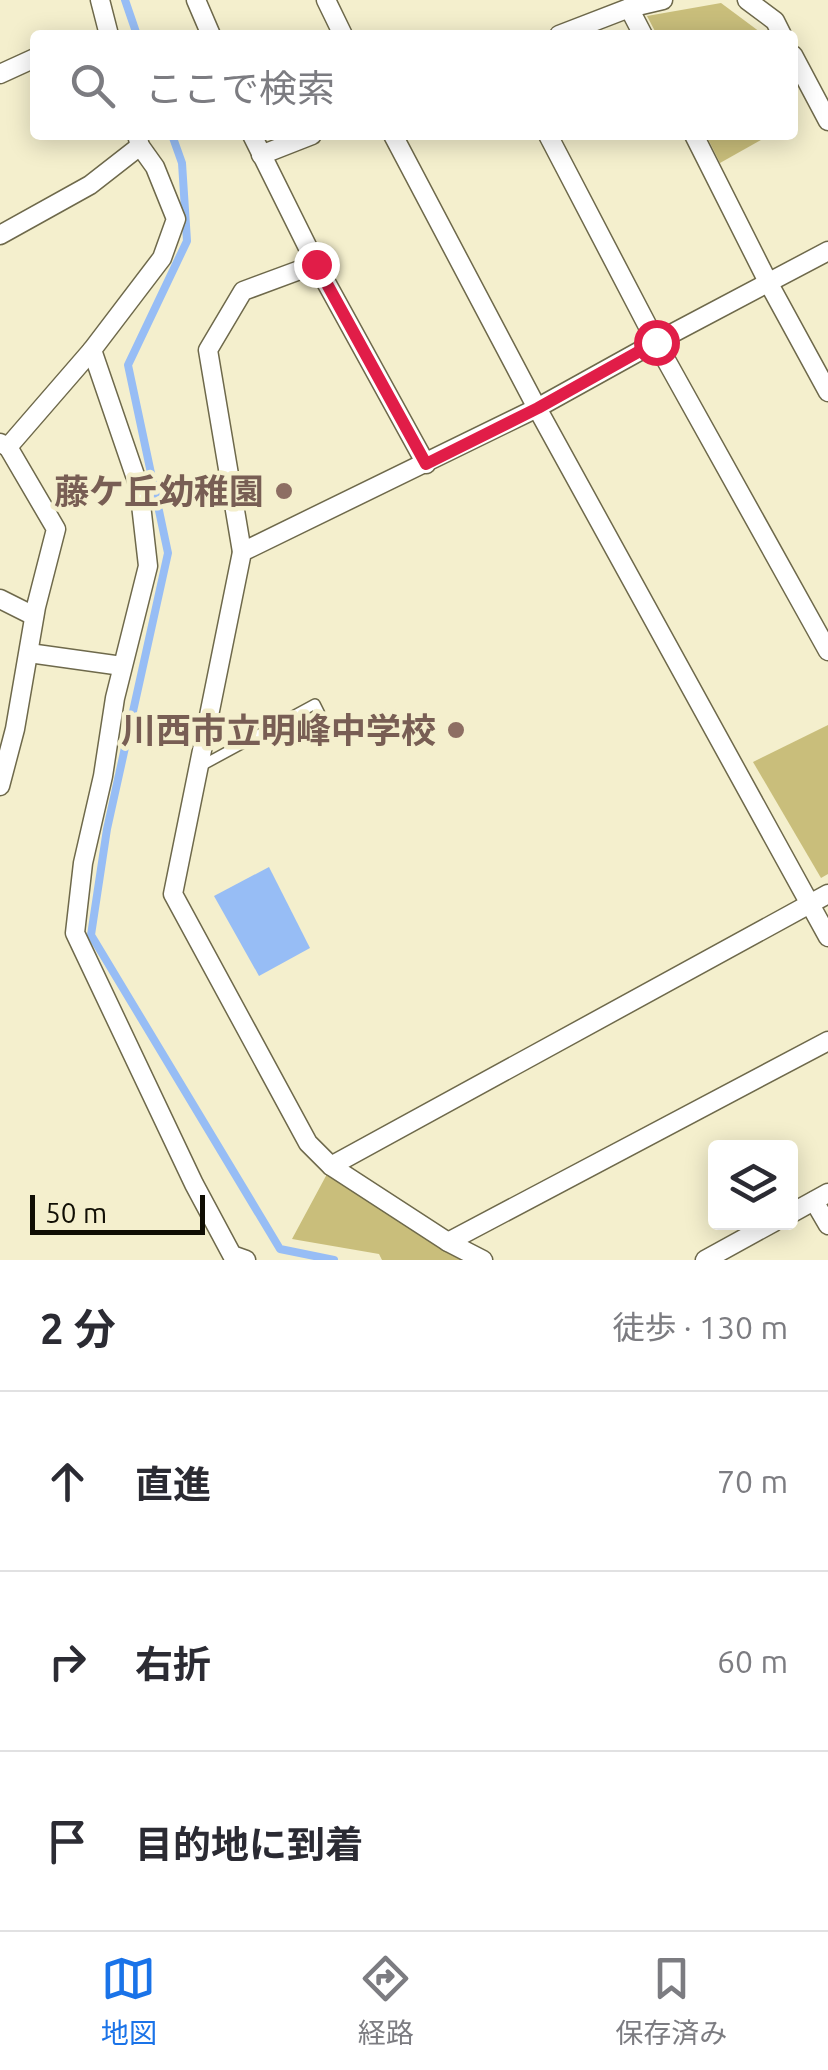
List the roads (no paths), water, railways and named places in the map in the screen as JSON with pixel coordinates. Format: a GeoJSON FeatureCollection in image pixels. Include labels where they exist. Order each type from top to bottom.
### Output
{"type":"FeatureCollection","features":[{"type":"Feature","properties":{"kind":"street"},"geometry":{"type":"LineString","coordinates":[[100,0],[108,30]]}},
{"type":"Feature","properties":{"kind":"street"},"geometry":{"type":"LineString","coordinates":[[196,0],[209,30]]}},
{"type":"Feature","properties":{"kind":"street"},"geometry":{"type":"LineString","coordinates":[[326,0],[341,30]]}},
{"type":"Feature","properties":{"kind":"street"},"geometry":{"type":"LineString","coordinates":[[573,30],[663,0]]}},
{"type":"Feature","properties":{"kind":"street"},"geometry":{"type":"LineString","coordinates":[[747,0],[775,21],[780,30]]}},
{"type":"Feature","properties":{"kind":"street"},"geometry":{"type":"LineString","coordinates":[[630,8],[641,30]]}},
{"type":"Feature","properties":{"kind":"street"},"geometry":{"type":"LineString","coordinates":[[0,74],[30,60]]}},
{"type":"Feature","properties":{"kind":"street"},"geometry":{"type":"LineString","coordinates":[[798,64],[828,121]]}},
{"type":"Feature","properties":{"kind":"street"},"geometry":{"type":"LineString","coordinates":[[0,235],[90,184],[138,140],[155,167],[176,219],[162,258],[92,350],[4,445],[56,528],[0,786]]}},
{"type":"Feature","properties":{"kind":"street"},"geometry":{"type":"LineString","coordinates":[[254,140],[316,264],[426,464]]}},
{"type":"Feature","properties":{"kind":"street"},"geometry":{"type":"LineString","coordinates":[[261,155],[299,140]]}},
{"type":"Feature","properties":{"kind":"street"},"geometry":{"type":"LineString","coordinates":[[396,140],[828,937]]}},
{"type":"Feature","properties":{"kind":"street"},"geometry":{"type":"LineString","coordinates":[[551,140],[656,342],[828,651]]}},
{"type":"Feature","properties":{"kind":"street"},"geometry":{"type":"LineString","coordinates":[[697,140],[828,392]]}},
{"type":"Feature","properties":{"kind":"street"},"geometry":{"type":"LineString","coordinates":[[242,552],[538,408],[828,251]]}},
{"type":"Feature","properties":{"kind":"street"},"geometry":{"type":"LineString","coordinates":[[316,264],[244,290],[208,350],[242,552],[173,894],[308,1143],[331,1166],[482,1260]]}},
{"type":"Feature","properties":{"kind":"street"},"geometry":{"type":"LineString","coordinates":[[92,350],[139,487],[148,566],[122,666],[83,863],[74,934],[194,1184],[232,1255],[246,1260]]}},
{"type":"Feature","properties":{"kind":"street"},"geometry":{"type":"LineString","coordinates":[[0,599],[34,616]]}},
{"type":"Feature","properties":{"kind":"street"},"geometry":{"type":"LineString","coordinates":[[29,653],[122,666]]}},
{"type":"Feature","properties":{"kind":"street"},"geometry":{"type":"LineString","coordinates":[[331,1166],[828,894]]}},
{"type":"Feature","properties":{"kind":"street"},"geometry":{"type":"LineString","coordinates":[[448,1242],[828,1042]]}},
{"type":"Feature","properties":{"kind":"street"},"geometry":{"type":"LineString","coordinates":[[798,1210],[821,1197],[828,1226]]}},
{"type":"Feature","properties":{"kind":"street"},"geometry":{"type":"LineString","coordinates":[[705,1260],[759,1230]]}},
{"type":"Feature","properties":{"kind":"lane"},"geometry":{"type":"LineString","coordinates":[[199,768],[315,704],[329,732],[337,728]]}},
{"type":"Feature","properties":{"kind":"water"},"geometry":{"type":"Polygon","coordinates":[[[269,867],[310,948],[259,976],[214,896],[269,867]]]}},
{"type":"Feature","properties":{"kind":"waterway"},"geometry":{"type":"LineString","coordinates":[[125,0],[135,30]]}},
{"type":"Feature","properties":{"kind":"waterway"},"geometry":{"type":"LineString","coordinates":[[174,140],[182,163],[187,241],[128,365],[168,553],[107,829],[91,935],[280,1249],[334,1260]]}},
{"type":"Feature","properties":{"kind":"place","name":"藤ケ丘幼稚園"},"geometry":{"type":"Point","coordinates":[284,491]}},
{"type":"Feature","properties":{"kind":"place","name":"川西市立明峰中学校"},"geometry":{"type":"Point","coordinates":[456,730]}}]}
